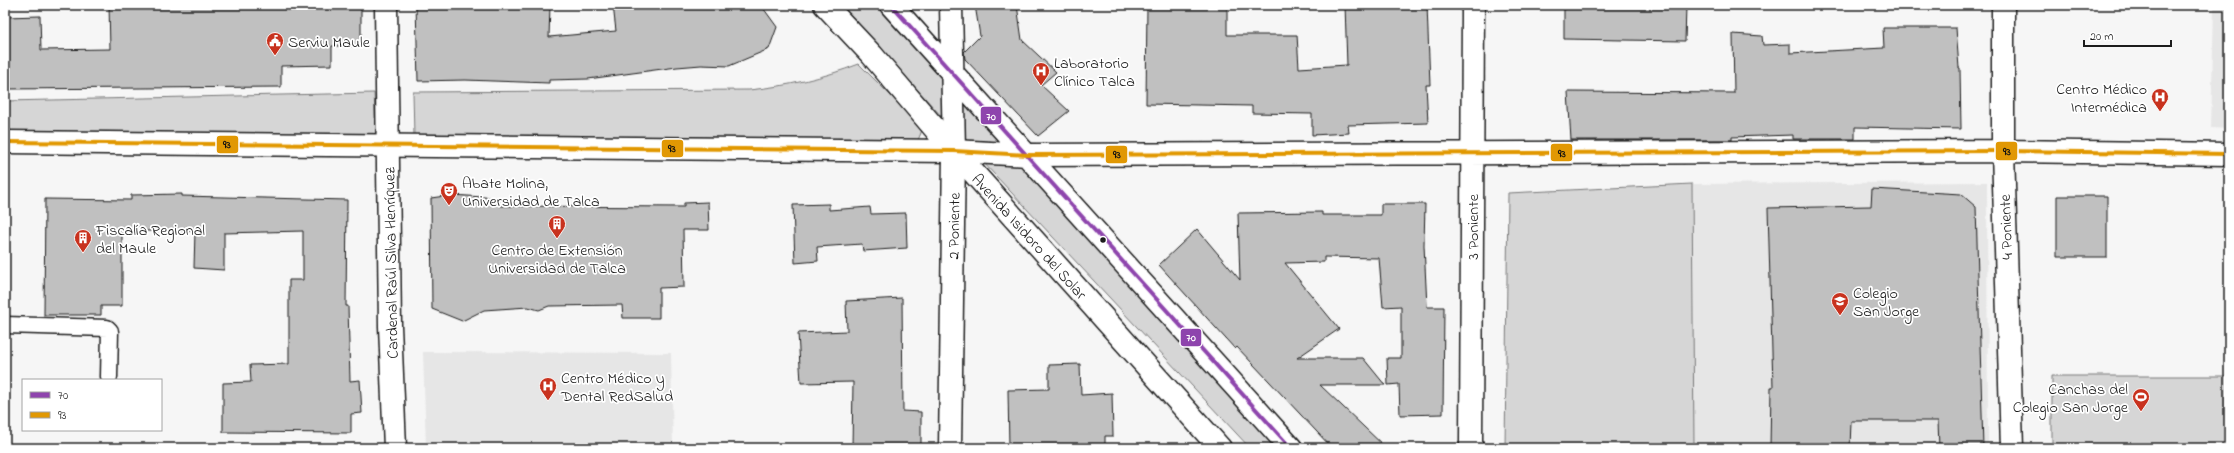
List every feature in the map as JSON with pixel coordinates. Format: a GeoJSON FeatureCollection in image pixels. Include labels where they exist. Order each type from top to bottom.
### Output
{"type":"FeatureCollection","features":[{"type":"Feature","properties":{"kind":"street","name":"Cardenal Raúl Silva Henríquez"},"geometry":{"type":"LineString","coordinates":[[386,5],[390,326],[395,448]]}},
{"type":"Feature","properties":{"kind":"street","name":"Avenida Isidoro del Solar"},"geometry":{"type":"LineString","coordinates":[[825,5],[872,55],[954,151],[1220,448]]}},
{"type":"Feature","properties":{"kind":"street"},"geometry":{"type":"LineString","coordinates":[[890,5],[1028,155],[1290,448]]}},
{"type":"Feature","properties":{"kind":"street","name":"2 Poniente"},"geometry":{"type":"LineString","coordinates":[[950,448],[954,151],[954,74],[951,5]]}},
{"type":"Feature","properties":{"kind":"street","name":"3 Poniente"},"geometry":{"type":"LineString","coordinates":[[1471,448],[1473,5]]}},
{"type":"Feature","properties":{"kind":"street","name":"4 Poniente"},"geometry":{"type":"LineString","coordinates":[[2003,5],[2003,151],[2012,448]]}},
{"type":"Feature","properties":{"kind":"street"},"geometry":{"type":"LineString","coordinates":[[5,142],[954,151],[1028,155],[2003,151],[2229,154]]}},
{"type":"Feature","properties":{"kind":"lane"},"geometry":{"type":"LineString","coordinates":[[5,325],[107,328],[110,331],[109,377]]}},
{"type":"Feature","properties":{"kind":"shaded area"},"geometry":{"type":"Polygon","coordinates":[[[842,5],[876,5],[1281,448],[1250,448],[967,145],[842,5]]]}},
{"type":"Feature","properties":{"kind":"shaded area"},"geometry":{"type":"Polygon","coordinates":[[[2214,5],[2229,5],[2229,129],[2211,128],[2214,5]]]}},
{"type":"Feature","properties":{"kind":"shaded area"},"geometry":{"type":"Polygon","coordinates":[[[859,64],[923,128],[918,140],[414,136],[413,92],[749,90],[805,81],[859,64]]]}},
{"type":"Feature","properties":{"kind":"shaded area"},"geometry":{"type":"Polygon","coordinates":[[[374,93],[376,136],[5,131],[5,101],[374,93]]]}},
{"type":"Feature","properties":{"kind":"shaded area","name":"Colegio San Jorge"},"geometry":{"type":"Polygon","coordinates":[[[1987,182],[1988,448],[1694,448],[1692,184],[1987,182]]]}},
{"type":"Feature","properties":{"kind":"shaded area"},"geometry":{"type":"Polygon","coordinates":[[[1692,184],[1694,448],[1505,448],[1508,193],[1692,184]]]}},
{"type":"Feature","properties":{"kind":"shaded area","name":"Centro Médico y Dental RedSalud"},"geometry":{"type":"Polygon","coordinates":[[[423,352],[671,353],[673,448],[426,448],[423,352]]]}},
{"type":"Feature","properties":{"kind":"shaded area","name":"Canchas del Colegio San Jorge"},"geometry":{"type":"Polygon","coordinates":[[[2052,376],[2229,376],[2229,448],[2052,448],[2052,376]]]}},
{"type":"Feature","properties":{"kind":"building"},"geometry":{"type":"Polygon","coordinates":[[[109,5],[361,5],[361,46],[332,46],[332,65],[281,66],[281,87],[5,89],[5,17],[40,16],[41,50],[110,49],[109,5]]]}},
{"type":"Feature","properties":{"kind":"building"},"geometry":{"type":"Polygon","coordinates":[[[416,5],[550,5],[549,37],[616,31],[613,5],[761,5],[777,27],[769,49],[729,66],[701,65],[677,67],[588,79],[549,80],[549,83],[465,80],[418,81],[416,5]]]}},
{"type":"Feature","properties":{"kind":"building"},"geometry":{"type":"Polygon","coordinates":[[[975,5],[1017,5],[1022,40],[1056,72],[1041,85],[1069,111],[1038,136],[965,59],[964,52],[980,36],[975,5]]]}},
{"type":"Feature","properties":{"kind":"building"},"geometry":{"type":"Polygon","coordinates":[[[1147,5],[1227,5],[1227,35],[1297,35],[1299,68],[1347,65],[1345,5],[1427,5],[1430,85],[1426,85],[1428,123],[1348,125],[1349,133],[1312,135],[1312,114],[1252,113],[1252,106],[1146,104],[1147,5]]]}},
{"type":"Feature","properties":{"kind":"building"},"geometry":{"type":"Polygon","coordinates":[[[1564,5],[1686,6],[1685,41],[1564,39],[1564,5]]]}},
{"type":"Feature","properties":{"kind":"building"},"geometry":{"type":"Polygon","coordinates":[[[1883,28],[1956,28],[1960,68],[1961,129],[1855,127],[1855,139],[1793,139],[1793,135],[1732,137],[1732,140],[1571,140],[1568,92],[1734,93],[1733,34],[1762,36],[1763,45],[1790,44],[1790,53],[1884,48],[1883,28]]]}},
{"type":"Feature","properties":{"kind":"building","name":"Colegio San Jorge"},"geometry":{"type":"Polygon","coordinates":[[[1872,189],[1961,194],[1976,207],[1983,448],[1939,448],[1938,421],[1851,421],[1850,448],[1770,448],[1771,387],[1773,387],[1768,208],[1871,206],[1872,189]]]}},
{"type":"Feature","properties":{"kind":"building"},"geometry":{"type":"Polygon","coordinates":[[[182,194],[182,196],[347,200],[346,306],[348,306],[350,381],[360,380],[362,413],[351,414],[351,433],[223,432],[223,383],[251,382],[250,365],[289,364],[289,280],[303,280],[303,231],[224,233],[224,270],[194,268],[195,231],[122,231],[122,306],[101,306],[101,315],[44,315],[45,199],[131,200],[131,195],[182,194]]]}},
{"type":"Feature","properties":{"kind":"building","name":"Centro de Extensión Universidad de Talca"},"geometry":{"type":"Polygon","coordinates":[[[452,195],[499,198],[499,206],[684,207],[684,203],[708,202],[709,230],[683,230],[684,287],[659,288],[659,318],[623,318],[622,305],[549,306],[539,310],[528,307],[484,310],[462,321],[432,309],[431,198],[452,195]]]}},
{"type":"Feature","properties":{"kind":"building"},"geometry":{"type":"Polygon","coordinates":[[[2057,196],[2107,196],[2107,257],[2057,257],[2057,196]]]}},
{"type":"Feature","properties":{"kind":"building"},"geometry":{"type":"Polygon","coordinates":[[[829,204],[829,210],[870,207],[871,214],[906,213],[907,248],[863,251],[862,244],[817,247],[818,261],[795,263],[793,205],[829,204]]]}},
{"type":"Feature","properties":{"kind":"building"},"geometry":{"type":"Polygon","coordinates":[[[1381,204],[1425,204],[1424,245],[1427,307],[1444,307],[1443,414],[1400,415],[1399,384],[1388,385],[1387,358],[1401,358],[1401,306],[1383,307],[1379,258],[1324,257],[1324,262],[1285,263],[1339,329],[1297,358],[1363,358],[1385,385],[1320,385],[1386,448],[1332,448],[1237,347],[1235,349],[1159,265],[1197,229],[1240,280],[1238,213],[1322,212],[1322,215],[1381,215],[1381,204]]]}},
{"type":"Feature","properties":{"kind":"building"},"geometry":{"type":"Polygon","coordinates":[[[902,298],[903,411],[921,412],[921,448],[852,448],[853,382],[801,383],[798,333],[847,331],[846,301],[902,298]]]}},
{"type":"Feature","properties":{"kind":"building"},"geometry":{"type":"Polygon","coordinates":[[[1080,364],[1081,395],[1112,393],[1113,436],[1105,436],[1105,448],[1009,448],[1008,390],[1049,389],[1049,365],[1080,364]]]}},
{"type":"Feature","properties":{"kind":"transit line","name":"70"},"geometry":{"type":"LineString","coordinates":[[891,5],[1291,448]]}},
{"type":"Feature","properties":{"kind":"transit line","name":"93"},"geometry":{"type":"LineString","coordinates":[[5,142],[954,151],[1028,155],[2003,151],[2229,154]]}},
{"type":"Feature","properties":{"kind":"place","name":"Serviu Maule"},"geometry":{"type":"Point","coordinates":[275,56]}},
{"type":"Feature","properties":{"kind":"place","name":"Laboratorio Clínico Talca"},"geometry":{"type":"Point","coordinates":[1041,86]}},
{"type":"Feature","properties":{"kind":"place","name":"Centro Médico Intermédica"},"geometry":{"type":"Point","coordinates":[2160,112]}},
{"type":"Feature","properties":{"kind":"place","name":"Abate Molina, Universidad de Talca"},"geometry":{"type":"Point","coordinates":[449,206]}},
{"type":"Feature","properties":{"kind":"place","name":"Centro de Extensión Universidad de Talca"},"geometry":{"type":"Point","coordinates":[557,239]}},
{"type":"Feature","properties":{"kind":"place","name":"Fiscalía Regional del Maule"},"geometry":{"type":"Point","coordinates":[83,253]}},
{"type":"Feature","properties":{"kind":"place","name":"Colegio San Jorge"},"geometry":{"type":"Point","coordinates":[1840,316]}},
{"type":"Feature","properties":{"kind":"place","name":"Centro Médico y Dental RedSalud"},"geometry":{"type":"Point","coordinates":[548,401]}},
{"type":"Feature","properties":{"kind":"place","name":"Canchas del Colegio San Jorge"},"geometry":{"type":"Point","coordinates":[2141,412]}}]}
